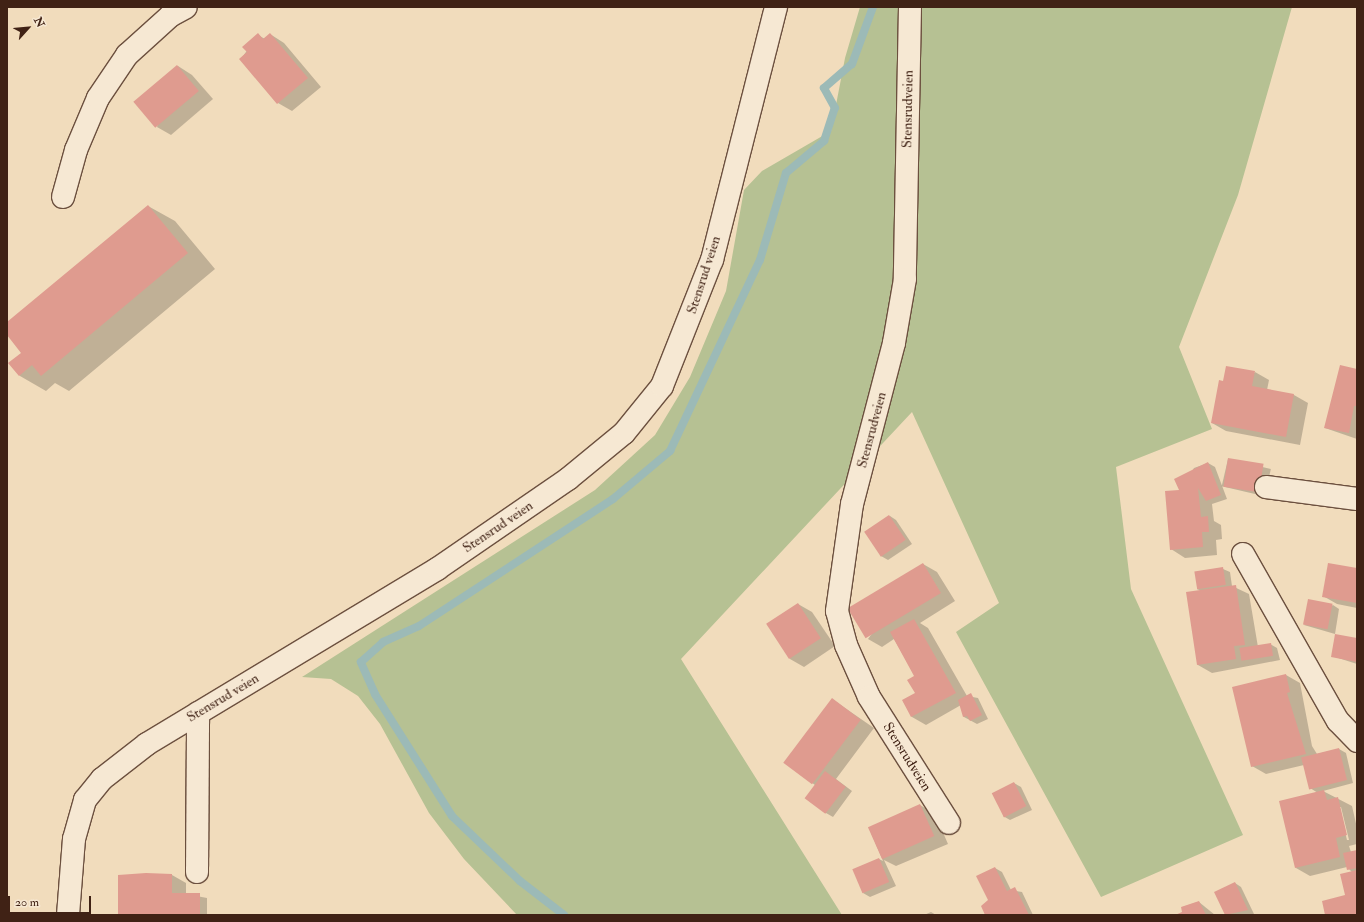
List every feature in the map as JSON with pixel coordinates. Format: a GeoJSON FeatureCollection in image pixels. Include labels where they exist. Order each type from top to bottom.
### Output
{"type":"FeatureCollection","features":[{"type":"Feature","properties":{"kind":"street"},"geometry":{"type":"LineString","coordinates":[[63,198],[76,150],[98,98],[127,55],[170,16],[186,7]]}},
{"type":"Feature","properties":{"kind":"street","name":"Stensrud veien"},"geometry":{"type":"LineString","coordinates":[[68,915],[74,839],[85,800],[102,779],[147,744],[437,569],[568,479],[624,433],[662,386],[712,260],[776,7]]}},
{"type":"Feature","properties":{"kind":"street","name":"Stensrudveien"},"geometry":{"type":"LineString","coordinates":[[910,7],[904,279],[894,343],[852,504],[837,611],[846,645],[869,697],[949,823]]}},
{"type":"Feature","properties":{"kind":"street"},"geometry":{"type":"LineString","coordinates":[[1266,487],[1357,499]]}},
{"type":"Feature","properties":{"kind":"street"},"geometry":{"type":"LineString","coordinates":[[1243,554],[1338,720],[1357,741]]}},
{"type":"Feature","properties":{"kind":"street"},"geometry":{"type":"LineString","coordinates":[[197,872],[198,713]]}},
{"type":"Feature","properties":{"kind":"green space"},"geometry":{"type":"Polygon","coordinates":[[[860,7],[1292,7],[1238,195],[1179,347],[1212,429],[1116,467],[1131,589],[1243,835],[1101,897],[956,632],[999,603],[912,412],[681,659],[842,915],[517,915],[464,859],[429,813],[380,724],[358,696],[331,679],[302,677],[595,490],[655,435],[690,377],[726,291],[744,190],[762,171],[831,131],[845,58],[860,7]]]}},
{"type":"Feature","properties":{"kind":"building"},"geometry":{"type":"Polygon","coordinates":[[[258,33],[263,39],[270,33],[308,78],[277,104],[239,59],[247,52],[242,47],[258,33]]]}},
{"type":"Feature","properties":{"kind":"building"},"geometry":{"type":"Polygon","coordinates":[[[177,65],[199,91],[155,128],[133,102],[177,65]]]}},
{"type":"Feature","properties":{"kind":"building"},"geometry":{"type":"Polygon","coordinates":[[[148,205],[188,253],[41,376],[32,365],[19,376],[8,363],[21,353],[7,335],[7,322],[148,205]]]}},
{"type":"Feature","properties":{"kind":"building"},"geometry":{"type":"Polygon","coordinates":[[[1340,365],[1357,369],[1357,406],[1354,406],[1349,433],[1324,428],[1340,365]]]}},
{"type":"Feature","properties":{"kind":"building"},"geometry":{"type":"Polygon","coordinates":[[[1226,366],[1255,371],[1252,386],[1294,394],[1286,437],[1211,423],[1219,380],[1223,381],[1226,366]]]}},
{"type":"Feature","properties":{"kind":"building"},"geometry":{"type":"Polygon","coordinates":[[[1228,458],[1264,464],[1259,492],[1223,487],[1228,458]]]}},
{"type":"Feature","properties":{"kind":"building"},"geometry":{"type":"Polygon","coordinates":[[[1208,462],[1221,495],[1206,501],[1198,488],[1201,517],[1208,516],[1209,532],[1202,532],[1203,547],[1170,550],[1165,491],[1179,490],[1174,479],[1208,462]]]}},
{"type":"Feature","properties":{"kind":"building"},"geometry":{"type":"Polygon","coordinates":[[[889,515],[906,540],[881,557],[864,532],[889,515]]]}},
{"type":"Feature","properties":{"kind":"building"},"geometry":{"type":"Polygon","coordinates":[[[923,563],[941,593],[866,638],[848,608],[923,563]]]}},
{"type":"Feature","properties":{"kind":"building"},"geometry":{"type":"Polygon","coordinates":[[[1328,563],[1357,568],[1357,603],[1322,597],[1328,563]]]}},
{"type":"Feature","properties":{"kind":"building"},"geometry":{"type":"Polygon","coordinates":[[[1223,567],[1226,585],[1197,589],[1194,572],[1223,567]]]}},
{"type":"Feature","properties":{"kind":"building"},"geometry":{"type":"Polygon","coordinates":[[[1236,585],[1245,645],[1234,646],[1236,659],[1197,665],[1186,592],[1236,585]]]}},
{"type":"Feature","properties":{"kind":"building"},"geometry":{"type":"Polygon","coordinates":[[[1308,599],[1333,604],[1328,629],[1303,625],[1308,599]]]}},
{"type":"Feature","properties":{"kind":"building"},"geometry":{"type":"Polygon","coordinates":[[[798,603],[821,638],[789,659],[766,624],[798,603]]]}},
{"type":"Feature","properties":{"kind":"building"},"geometry":{"type":"Polygon","coordinates":[[[914,619],[956,693],[911,717],[902,700],[915,693],[907,680],[914,676],[890,632],[914,619]]]}},
{"type":"Feature","properties":{"kind":"building"},"geometry":{"type":"Polygon","coordinates":[[[1335,634],[1357,638],[1357,662],[1331,657],[1335,634]]]}},
{"type":"Feature","properties":{"kind":"building"},"geometry":{"type":"Polygon","coordinates":[[[1271,643],[1273,656],[1241,661],[1239,648],[1271,643]]]}},
{"type":"Feature","properties":{"kind":"building"},"geometry":{"type":"Polygon","coordinates":[[[1286,674],[1290,692],[1287,693],[1306,754],[1251,767],[1232,687],[1286,674]]]}},
{"type":"Feature","properties":{"kind":"building"},"geometry":{"type":"Polygon","coordinates":[[[971,693],[982,715],[970,721],[967,716],[963,717],[958,700],[971,693]]]}},
{"type":"Feature","properties":{"kind":"building"},"geometry":{"type":"Polygon","coordinates":[[[832,698],[861,720],[812,784],[783,763],[832,698]]]}},
{"type":"Feature","properties":{"kind":"building"},"geometry":{"type":"Polygon","coordinates":[[[1339,748],[1347,780],[1309,789],[1301,757],[1339,748]]]}},
{"type":"Feature","properties":{"kind":"building"},"geometry":{"type":"Polygon","coordinates":[[[825,771],[846,787],[825,814],[805,798],[825,771]]]}},
{"type":"Feature","properties":{"kind":"building"},"geometry":{"type":"Polygon","coordinates":[[[1014,782],[1026,806],[1004,817],[992,793],[1014,782]]]}},
{"type":"Feature","properties":{"kind":"building"},"geometry":{"type":"Polygon","coordinates":[[[1324,790],[1327,800],[1338,797],[1347,835],[1336,838],[1340,857],[1295,868],[1279,801],[1324,790]]]}},
{"type":"Feature","properties":{"kind":"building"},"geometry":{"type":"Polygon","coordinates":[[[920,804],[934,836],[882,859],[868,827],[920,804]]]}},
{"type":"Feature","properties":{"kind":"building"},"geometry":{"type":"Polygon","coordinates":[[[1357,850],[1357,868],[1347,870],[1343,853],[1357,850]]]}},
{"type":"Feature","properties":{"kind":"building"},"geometry":{"type":"Polygon","coordinates":[[[879,858],[889,882],[862,893],[852,869],[879,858]]]}},
{"type":"Feature","properties":{"kind":"building"},"geometry":{"type":"Polygon","coordinates":[[[995,867],[1007,891],[1015,887],[1029,915],[985,915],[981,906],[988,900],[976,876],[995,867]]]}},
{"type":"Feature","properties":{"kind":"building"},"geometry":{"type":"Polygon","coordinates":[[[1357,870],[1357,915],[1325,915],[1322,901],[1345,895],[1340,874],[1357,870]]]}},
{"type":"Feature","properties":{"kind":"building"},"geometry":{"type":"Polygon","coordinates":[[[146,873],[172,874],[172,893],[200,893],[200,915],[118,915],[118,875],[146,873]]]}},
{"type":"Feature","properties":{"kind":"building"},"geometry":{"type":"Polygon","coordinates":[[[1235,882],[1248,910],[1225,915],[1214,892],[1235,882]]]}},
{"type":"Feature","properties":{"kind":"building"},"geometry":{"type":"Polygon","coordinates":[[[1199,901],[1206,915],[1175,915],[1182,912],[1181,907],[1199,901]]]}},
{"type":"Feature","properties":{"kind":"waterway"},"geometry":{"type":"LineString","coordinates":[[564,915],[520,881],[452,816],[375,694],[361,662],[383,642],[419,626],[613,499],[670,451],[760,260],[786,173],[824,141],[835,108],[824,88],[852,64],[873,7]]}}]}
